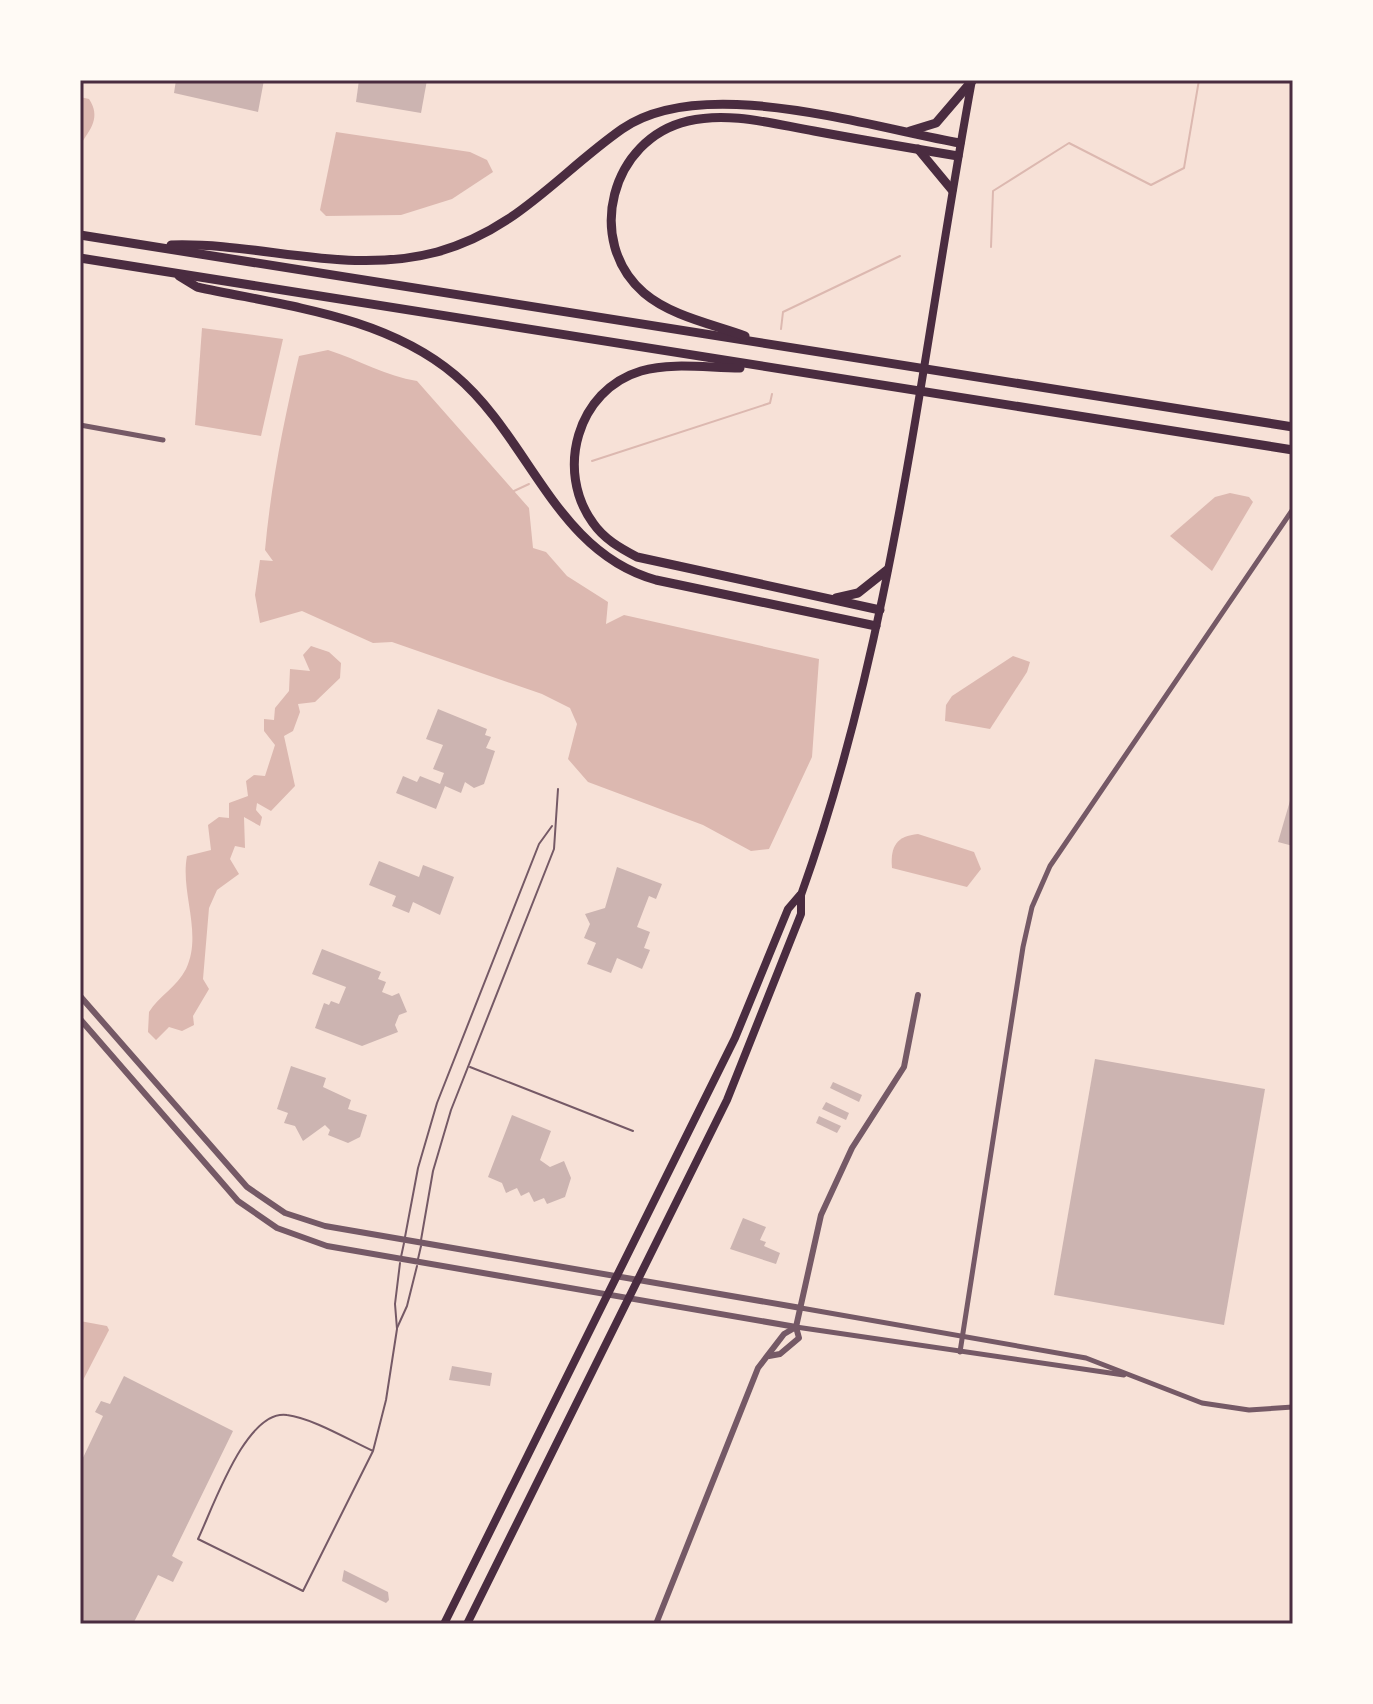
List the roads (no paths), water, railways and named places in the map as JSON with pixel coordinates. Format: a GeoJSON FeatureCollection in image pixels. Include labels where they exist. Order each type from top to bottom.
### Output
{"type":"FeatureCollection","features":[{"type":"Feature","properties":{"kind":"highway"},"geometry":{"type":"LineString","coordinates":[[902,131],[936,123],[972,80]]}},
{"type":"Feature","properties":{"kind":"highway"},"geometry":{"type":"LineString","coordinates":[[147,246],[203,244],[320,260],[360,261],[438,251],[478,236],[526,209],[623,128],[657,111],[690,104],[740,103],[960,143]]}},
{"type":"Feature","properties":{"kind":"highway"},"geometry":{"type":"LineString","coordinates":[[767,344],[658,303],[630,277],[616,253],[611,227],[614,189],[630,159],[649,140],[674,125],[728,117],[958,156]]}},
{"type":"Feature","properties":{"kind":"highway"},"geometry":{"type":"LineString","coordinates":[[918,149],[952,190]]}},
{"type":"Feature","properties":{"kind":"highway"},"geometry":{"type":"LineString","coordinates":[[80,235],[1293,427]]}},
{"type":"Feature","properties":{"kind":"highway"},"geometry":{"type":"LineString","coordinates":[[80,258],[1293,450]]}},
{"type":"Feature","properties":{"kind":"highway"},"geometry":{"type":"LineString","coordinates":[[172,273],[197,287],[367,326],[432,358],[491,409],[584,541],[625,569],[656,580],[876,626]]}},
{"type":"Feature","properties":{"kind":"highway"},"geometry":{"type":"LineString","coordinates":[[775,369],[658,368],[624,379],[601,397],[584,421],[575,445],[576,484],[594,524],[617,546],[637,557],[880,610]]}},
{"type":"Feature","properties":{"kind":"highway"},"geometry":{"type":"LineString","coordinates":[[831,599],[858,593],[887,570]]}},
{"type":"Feature","properties":{"kind":"main road"},"geometry":{"type":"LineString","coordinates":[[467,1624],[727,1100],[801,914],[801,895],[842,767],[880,610],[972,80]]}},
{"type":"Feature","properties":{"kind":"main road"},"geometry":{"type":"LineString","coordinates":[[444,1624],[735,1038],[788,909],[801,895]]}},
{"type":"Feature","properties":{"kind":"street"},"geometry":{"type":"LineString","coordinates":[[80,425],[163,440]]}},
{"type":"Feature","properties":{"kind":"street"},"geometry":{"type":"LineString","coordinates":[[960,1352],[1023,947],[1032,907],[1050,866],[1293,509]]}},
{"type":"Feature","properties":{"kind":"street"},"geometry":{"type":"LineString","coordinates":[[769,1356],[780,1354],[799,1338],[796,1327],[821,1215],[852,1148],[904,1067],[918,995]]}},
{"type":"Feature","properties":{"kind":"street"},"geometry":{"type":"LineString","coordinates":[[80,996],[233,1173],[265,1202],[311,1223],[1086,1358],[1202,1403],[1249,1410],[1293,1407]]}},
{"type":"Feature","properties":{"kind":"street"},"geometry":{"type":"LineString","coordinates":[[80,1019],[222,1184],[256,1215],[313,1242],[796,1327],[1133,1377]]}},
{"type":"Feature","properties":{"kind":"street"},"geometry":{"type":"LineString","coordinates":[[656,1624],[758,1368],[784,1334],[796,1327]]}},
{"type":"Feature","properties":{"kind":"lane"},"geometry":{"type":"LineString","coordinates":[[397,1329],[407,1306],[418,1262],[440,1144],[554,849],[552,826],[558,789]]}},
{"type":"Feature","properties":{"kind":"lane"},"geometry":{"type":"LineString","coordinates":[[373,1451],[287,1415],[268,1417],[257,1425],[245,1441],[198,1539],[303,1591],[373,1451],[386,1400],[397,1329],[395,1304],[401,1259],[418,1168],[437,1103],[539,844],[552,826]]}},
{"type":"Feature","properties":{"kind":"lane"},"geometry":{"type":"LineString","coordinates":[[469,1066],[633,1131]]}},
{"type":"Feature","properties":{"kind":"waterway"},"geometry":{"type":"LineString","coordinates":[[991,247],[993,191],[1069,143],[1151,185],[1184,168],[1199,80]]}},
{"type":"Feature","properties":{"kind":"waterway"},"geometry":{"type":"LineString","coordinates":[[781,329],[783,312],[900,256]]}},
{"type":"Feature","properties":{"kind":"waterway"},"geometry":{"type":"LineString","coordinates":[[592,461],[770,403],[772,394]]}},
{"type":"Feature","properties":{"kind":"waterway"},"geometry":{"type":"LineString","coordinates":[[514,491],[529,484]]}}]}
